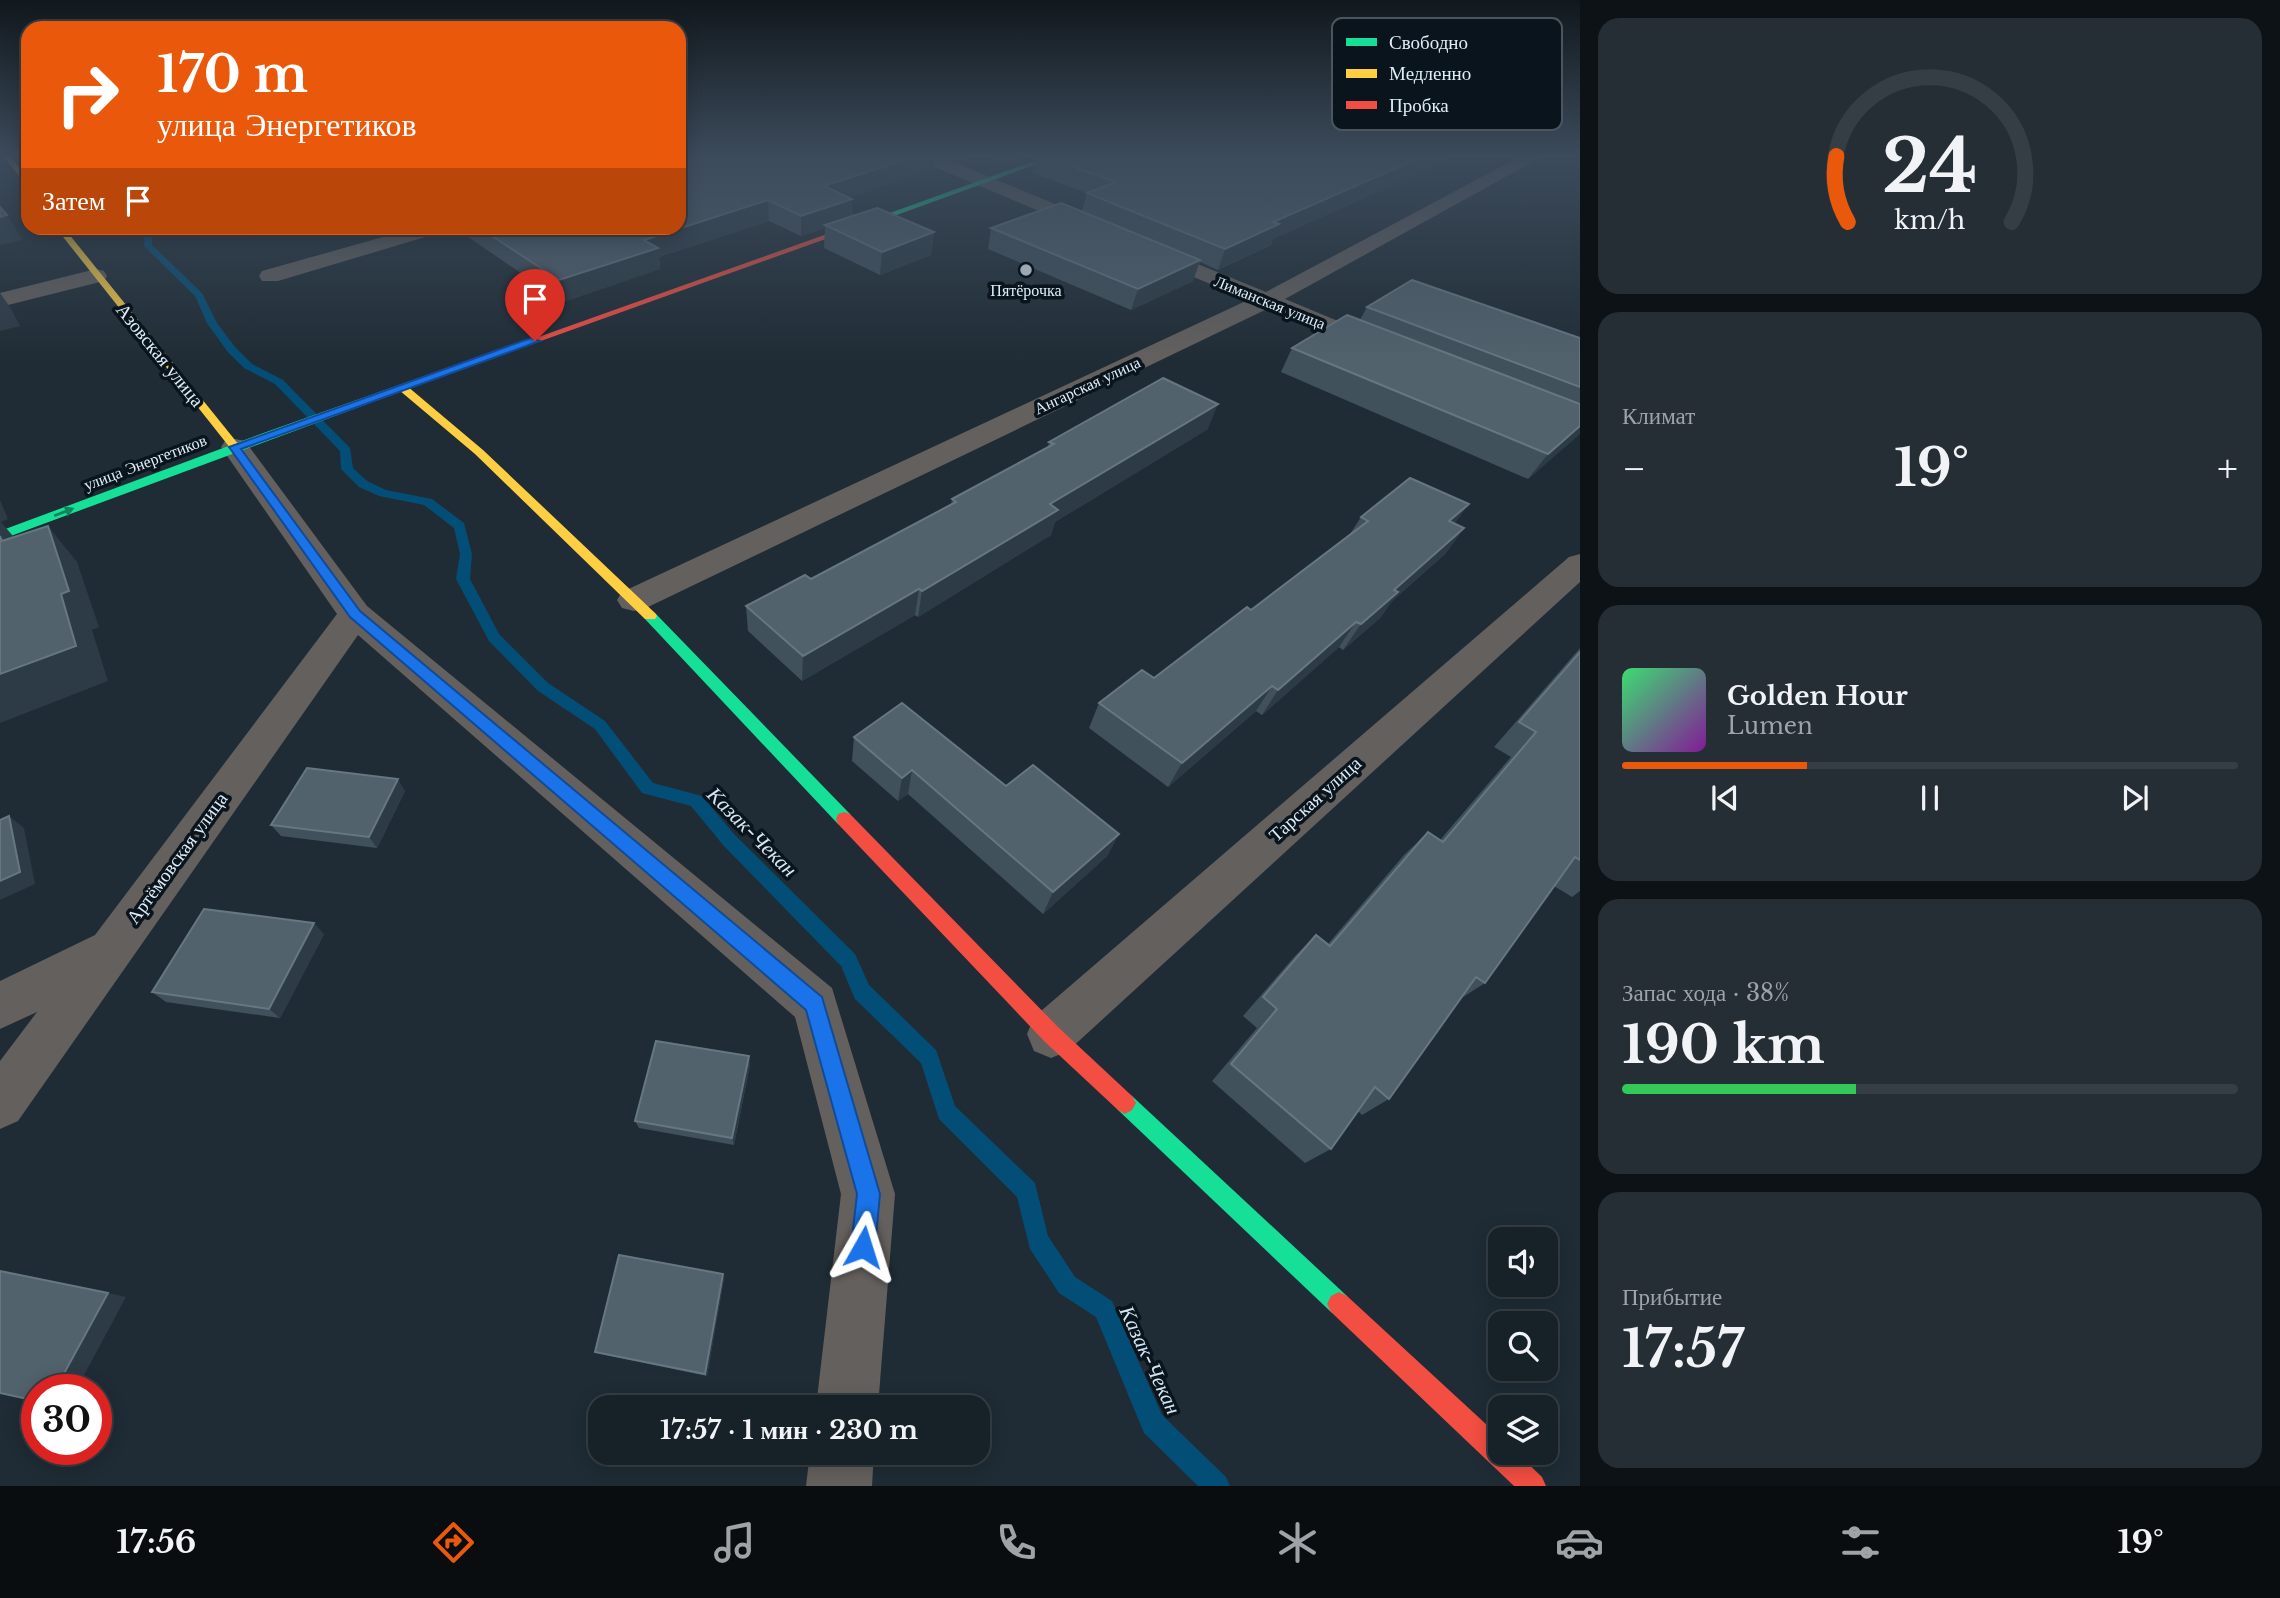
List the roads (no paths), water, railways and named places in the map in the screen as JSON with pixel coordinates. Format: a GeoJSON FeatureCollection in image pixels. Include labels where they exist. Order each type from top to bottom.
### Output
{"type":"FeatureCollection","features":[{"type":"Feature","properties":{"kind":"main road","name":"улица Энергетиков"},"geometry":{"type":"LineString","coordinates":[[0,536],[254,440],[857,225]]}},
{"type":"Feature","properties":{"kind":"main road","name":"Азовская улица"},"geometry":{"type":"LineString","coordinates":[[65,235],[96,276],[254,440]]}},
{"type":"Feature","properties":{"kind":"main road"},"geometry":{"type":"LineString","coordinates":[[403,388],[479,452],[634,600],[1051,1034],[1533,1486]]}},
{"type":"Feature","properties":{"kind":"street","name":"Лиманская улица"},"geometry":{"type":"LineString","coordinates":[[1089,225],[1265,301],[1404,356]]}},
{"type":"Feature","properties":{"kind":"street","name":"Ангарская улица"},"geometry":{"type":"LineString","coordinates":[[634,600],[1265,301],[1405,225]]}},
{"type":"Feature","properties":{"kind":"street"},"geometry":{"type":"LineString","coordinates":[[270,276],[411,235]]}},
{"type":"Feature","properties":{"kind":"street"},"geometry":{"type":"LineString","coordinates":[[0,300],[96,276]]}},
{"type":"Feature","properties":{"kind":"street","name":"Азовская улица"},"geometry":{"type":"LineString","coordinates":[[254,440],[355,614],[815,1004],[868,1194],[848,1395]]}},
{"type":"Feature","properties":{"kind":"street","name":"Тарская улица"},"geometry":{"type":"LineString","coordinates":[[1051,1034],[1580,564]]}},
{"type":"Feature","properties":{"kind":"street","name":"Артёмовская улица"},"geometry":{"type":"LineString","coordinates":[[0,1103],[355,614]]}},
{"type":"Feature","properties":{"kind":"street"},"geometry":{"type":"LineString","coordinates":[[0,1006],[111,949]]}},
{"type":"Feature","properties":{"kind":"street"},"geometry":{"type":"LineString","coordinates":[[839,1486],[841,1465]]}},
{"type":"Feature","properties":{"kind":"waterway","name":"Казак-Чекан"},"geometry":{"type":"LineString","coordinates":[[149,235],[148,246],[199,295],[212,323],[231,349],[248,366],[279,382],[346,450],[347,469],[363,484],[383,493],[428,502],[460,526],[466,554],[463,579],[494,637],[543,687],[600,725],[648,788],[696,801],[729,840],[848,960],[862,992],[929,1057],[946,1112],[1027,1191],[1038,1241],[1067,1285],[1104,1309],[1153,1424],[1217,1486]]}},
{"type":"Feature","properties":{"kind":"place","name":"Пятёрочка"},"geometry":{"type":"Point","coordinates":[1026,270]}}]}
